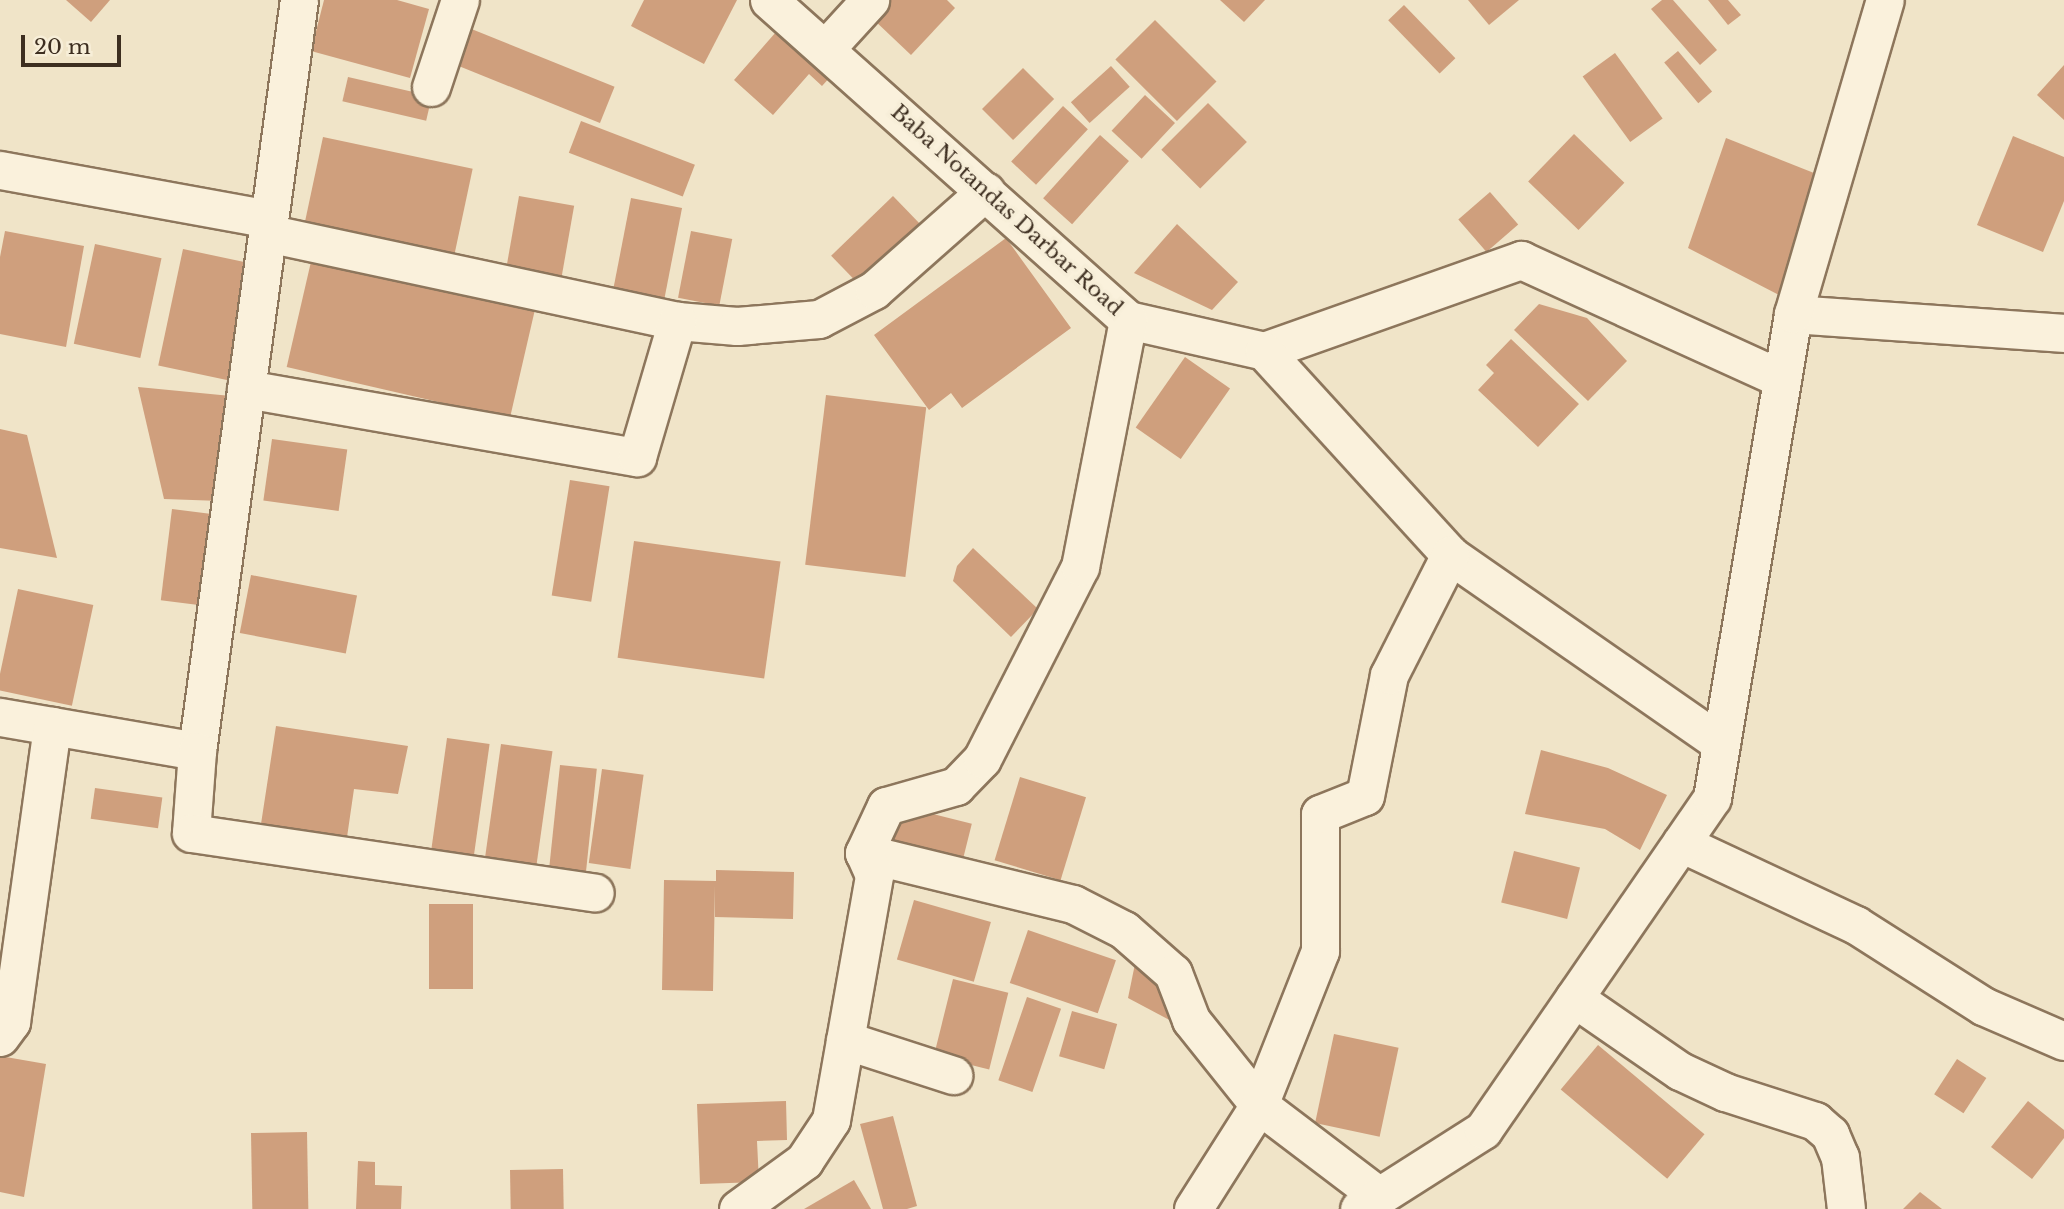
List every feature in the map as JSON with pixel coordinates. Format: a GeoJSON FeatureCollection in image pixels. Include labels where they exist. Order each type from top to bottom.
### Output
{"type":"FeatureCollection","features":[{"type":"Feature","properties":{"kind":"street"},"geometry":{"type":"LineString","coordinates":[[299,0],[197,751],[191,833],[595,893]]}},
{"type":"Feature","properties":{"kind":"street"},"geometry":{"type":"LineString","coordinates":[[431,87],[460,0]]}},
{"type":"Feature","properties":{"kind":"street","name":"Baba Notandas Darbar Road"},"geometry":{"type":"LineString","coordinates":[[769,0],[827,47],[1128,320],[1264,351]]}},
{"type":"Feature","properties":{"kind":"street"},"geometry":{"type":"LineString","coordinates":[[827,47],[870,0]]}},
{"type":"Feature","properties":{"kind":"street"},"geometry":{"type":"LineString","coordinates":[[864,853],[1073,904],[1124,930],[1173,973],[1191,1020],[1259,1105],[1369,1203],[1483,1130],[1712,798],[1793,314],[1885,0]]}},
{"type":"Feature","properties":{"kind":"street"},"geometry":{"type":"LineString","coordinates":[[0,170],[268,226],[677,321],[737,326],[819,319],[874,290],[986,191]]}},
{"type":"Feature","properties":{"kind":"street"},"geometry":{"type":"LineString","coordinates":[[1721,743],[1450,555],[1264,351],[1521,260],[1782,379]]}},
{"type":"Feature","properties":{"kind":"street"},"geometry":{"type":"LineString","coordinates":[[1793,314],[2064,333]]}},
{"type":"Feature","properties":{"kind":"street"},"geometry":{"type":"LineString","coordinates":[[738,1209],[804,1161],[831,1119],[874,875],[864,853],[886,806],[956,786],[982,759],[1080,567],[1128,320]]}},
{"type":"Feature","properties":{"kind":"street"},"geometry":{"type":"LineString","coordinates":[[246,389],[637,457],[677,321]]}},
{"type":"Feature","properties":{"kind":"street"},"geometry":{"type":"LineString","coordinates":[[1193,1209],[1259,1105],[1320,951],[1320,814],[1365,796],[1389,675],[1450,555]]}},
{"type":"Feature","properties":{"kind":"street"},"geometry":{"type":"LineString","coordinates":[[0,717],[197,751]]}},
{"type":"Feature","properties":{"kind":"street"},"geometry":{"type":"LineString","coordinates":[[0,1037],[11,1022],[52,726]]}},
{"type":"Feature","properties":{"kind":"street"},"geometry":{"type":"LineString","coordinates":[[1681,843],[1856,925],[1983,1006],[2064,1041]]}},
{"type":"Feature","properties":{"kind":"street"},"geometry":{"type":"LineString","coordinates":[[1574,998],[1680,1071],[1725,1092],[1815,1121],[1830,1134],[1840,1157],[1846,1209]]}},
{"type":"Feature","properties":{"kind":"street"},"geometry":{"type":"LineString","coordinates":[[845,1040],[953,1074]]}},
{"type":"Feature","properties":{"kind":"building"},"geometry":{"type":"Polygon","coordinates":[[[66,0],[110,0],[91,22],[66,0]]]}},
{"type":"Feature","properties":{"kind":"building"},"geometry":{"type":"Polygon","coordinates":[[[324,0],[397,0],[429,9],[410,78],[311,51],[324,0]]]}},
{"type":"Feature","properties":{"kind":"building"},"geometry":{"type":"Polygon","coordinates":[[[644,0],[737,0],[704,64],[631,26],[644,0]]]}},
{"type":"Feature","properties":{"kind":"building"},"geometry":{"type":"Polygon","coordinates":[[[891,0],[947,0],[955,8],[911,55],[873,19],[891,0]]]}},
{"type":"Feature","properties":{"kind":"building"},"geometry":{"type":"Polygon","coordinates":[[[1220,0],[1265,0],[1244,22],[1220,0]]]}},
{"type":"Feature","properties":{"kind":"building"},"geometry":{"type":"Polygon","coordinates":[[[1468,0],[1519,0],[1489,25],[1468,0]]]}},
{"type":"Feature","properties":{"kind":"building"},"geometry":{"type":"Polygon","coordinates":[[[1662,0],[1673,0],[1717,50],[1700,65],[1651,9],[1662,0]]]}},
{"type":"Feature","properties":{"kind":"building"},"geometry":{"type":"Polygon","coordinates":[[[1708,0],[1728,0],[1741,15],[1728,25],[1708,0]]]}},
{"type":"Feature","properties":{"kind":"building"},"geometry":{"type":"Polygon","coordinates":[[[1404,5],[1455,58],[1440,74],[1388,20],[1404,5]]]}},
{"type":"Feature","properties":{"kind":"building"},"geometry":{"type":"Polygon","coordinates":[[[1155,20],[1217,82],[1177,121],[1115,60],[1155,20]]]}},
{"type":"Feature","properties":{"kind":"building"},"geometry":{"type":"Polygon","coordinates":[[[783,24],[842,64],[822,86],[809,74],[773,115],[734,80],[783,24]]]}},
{"type":"Feature","properties":{"kind":"building"},"geometry":{"type":"Polygon","coordinates":[[[469,28],[615,87],[600,123],[454,64],[469,28]]]}},
{"type":"Feature","properties":{"kind":"building"},"geometry":{"type":"Polygon","coordinates":[[[1678,51],[1712,92],[1698,103],[1664,63],[1678,51]]]}},
{"type":"Feature","properties":{"kind":"building"},"geometry":{"type":"Polygon","coordinates":[[[1615,53],[1663,119],[1630,142],[1583,77],[1615,53]]]}},
{"type":"Feature","properties":{"kind":"building"},"geometry":{"type":"Polygon","coordinates":[[[2064,65],[2064,120],[2037,95],[2064,65]]]}},
{"type":"Feature","properties":{"kind":"building"},"geometry":{"type":"Polygon","coordinates":[[[1111,66],[1130,87],[1090,123],[1071,102],[1111,66]]]}},
{"type":"Feature","properties":{"kind":"building"},"geometry":{"type":"Polygon","coordinates":[[[1023,68],[1054,99],[1013,140],[982,109],[1023,68]]]}},
{"type":"Feature","properties":{"kind":"building"},"geometry":{"type":"Polygon","coordinates":[[[348,77],[432,96],[426,121],[342,101],[348,77]]]}},
{"type":"Feature","properties":{"kind":"building"},"geometry":{"type":"Polygon","coordinates":[[[1145,95],[1175,123],[1142,159],[1112,131],[1145,95]]]}},
{"type":"Feature","properties":{"kind":"building"},"geometry":{"type":"Polygon","coordinates":[[[1208,103],[1247,142],[1200,189],[1161,150],[1208,103]]]}},
{"type":"Feature","properties":{"kind":"building"},"geometry":{"type":"Polygon","coordinates":[[[1063,106],[1088,129],[1036,185],[1011,162],[1063,106]]]}},
{"type":"Feature","properties":{"kind":"building"},"geometry":{"type":"Polygon","coordinates":[[[581,121],[695,165],[683,196],[569,153],[581,121]]]}},
{"type":"Feature","properties":{"kind":"building"},"geometry":{"type":"Polygon","coordinates":[[[1574,134],[1624,183],[1579,230],[1528,181],[1574,134]]]}},
{"type":"Feature","properties":{"kind":"building"},"geometry":{"type":"Polygon","coordinates":[[[1100,135],[1129,161],[1072,224],[1043,198],[1100,135]]]}},
{"type":"Feature","properties":{"kind":"building"},"geometry":{"type":"Polygon","coordinates":[[[2013,136],[2064,157],[2064,201],[2043,252],[1977,225],[2013,136]]]}},
{"type":"Feature","properties":{"kind":"building"},"geometry":{"type":"Polygon","coordinates":[[[323,137],[473,169],[454,259],[304,227],[323,137]]]}},
{"type":"Feature","properties":{"kind":"building"},"geometry":{"type":"Polygon","coordinates":[[[1726,138],[1819,175],[1783,297],[1688,248],[1726,138]]]}},
{"type":"Feature","properties":{"kind":"building"},"geometry":{"type":"Polygon","coordinates":[[[1490,192],[1518,224],[1487,252],[1458,220],[1490,192]]]}},
{"type":"Feature","properties":{"kind":"building"},"geometry":{"type":"Polygon","coordinates":[[[519,196],[574,206],[560,287],[505,278],[519,196]]]}},
{"type":"Feature","properties":{"kind":"building"},"geometry":{"type":"Polygon","coordinates":[[[893,196],[926,230],[864,290],[831,256],[893,196]]]}},
{"type":"Feature","properties":{"kind":"building"},"geometry":{"type":"Polygon","coordinates":[[[631,198],[682,208],[664,298],[613,288],[631,198]]]}},
{"type":"Feature","properties":{"kind":"building"},"geometry":{"type":"Polygon","coordinates":[[[1177,224],[1238,282],[1212,310],[1134,273],[1177,224]]]}},
{"type":"Feature","properties":{"kind":"building"},"geometry":{"type":"Polygon","coordinates":[[[5,231],[84,246],[66,347],[0,334],[0,257],[5,231]]]}},
{"type":"Feature","properties":{"kind":"building"},"geometry":{"type":"Polygon","coordinates":[[[691,231],[732,239],[719,306],[678,298],[691,231]]]}},
{"type":"Feature","properties":{"kind":"building"},"geometry":{"type":"Polygon","coordinates":[[[1006,238],[1071,328],[962,408],[951,393],[929,410],[874,335],[1006,238]]]}},
{"type":"Feature","properties":{"kind":"building"},"geometry":{"type":"Polygon","coordinates":[[[95,244],[162,258],[140,358],[74,344],[95,244]]]}},
{"type":"Feature","properties":{"kind":"building"},"geometry":{"type":"Polygon","coordinates":[[[183,249],[256,265],[232,381],[158,365],[183,249]]]}},
{"type":"Feature","properties":{"kind":"building"},"geometry":{"type":"Polygon","coordinates":[[[313,253],[536,305],[510,419],[287,367],[313,253]]]}},
{"type":"Feature","properties":{"kind":"building"},"geometry":{"type":"Polygon","coordinates":[[[1539,304],[1587,318],[1627,361],[1588,401],[1514,330],[1539,304]]]}},
{"type":"Feature","properties":{"kind":"building"},"geometry":{"type":"Polygon","coordinates":[[[1511,339],[1579,404],[1538,447],[1478,390],[1494,373],[1486,365],[1511,339]]]}},
{"type":"Feature","properties":{"kind":"building"},"geometry":{"type":"Polygon","coordinates":[[[1185,357],[1230,389],[1181,459],[1136,427],[1185,357]]]}},
{"type":"Feature","properties":{"kind":"building"},"geometry":{"type":"Polygon","coordinates":[[[138,387],[231,396],[221,501],[164,499],[138,387]]]}},
{"type":"Feature","properties":{"kind":"building"},"geometry":{"type":"Polygon","coordinates":[[[826,395],[926,407],[905,577],[805,565],[826,395]]]}},
{"type":"Feature","properties":{"kind":"building"},"geometry":{"type":"Polygon","coordinates":[[[0,429],[27,435],[57,558],[0,548],[0,429]]]}},
{"type":"Feature","properties":{"kind":"building"},"geometry":{"type":"Polygon","coordinates":[[[272,439],[347,450],[339,511],[263,500],[272,439]]]}},
{"type":"Feature","properties":{"kind":"building"},"geometry":{"type":"Polygon","coordinates":[[[570,480],[610,486],[591,602],[552,596],[570,480]]]}},
{"type":"Feature","properties":{"kind":"building"},"geometry":{"type":"Polygon","coordinates":[[[172,509],[210,514],[199,605],[161,600],[172,509]]]}},
{"type":"Feature","properties":{"kind":"building"},"geometry":{"type":"Polygon","coordinates":[[[634,541],[781,562],[764,678],[618,658],[634,541]]]}},
{"type":"Feature","properties":{"kind":"building"},"geometry":{"type":"Polygon","coordinates":[[[973,548],[1038,609],[1011,637],[953,581],[957,566],[973,548]]]}},
{"type":"Feature","properties":{"kind":"building"},"geometry":{"type":"Polygon","coordinates":[[[251,575],[357,596],[346,654],[240,633],[251,575]]]}},
{"type":"Feature","properties":{"kind":"building"},"geometry":{"type":"Polygon","coordinates":[[[18,589],[93,605],[72,706],[0,690],[0,674],[18,589]]]}},
{"type":"Feature","properties":{"kind":"building"},"geometry":{"type":"Polygon","coordinates":[[[276,726],[408,746],[398,794],[354,789],[345,851],[259,837],[276,726]]]}},
{"type":"Feature","properties":{"kind":"building"},"geometry":{"type":"Polygon","coordinates":[[[447,738],[490,744],[472,869],[429,863],[447,738]]]}},
{"type":"Feature","properties":{"kind":"building"},"geometry":{"type":"Polygon","coordinates":[[[501,744],[552,751],[534,880],[483,873],[501,744]]]}},
{"type":"Feature","properties":{"kind":"building"},"geometry":{"type":"Polygon","coordinates":[[[1541,750],[1608,768],[1667,795],[1640,850],[1605,829],[1525,814],[1541,750]]]}},
{"type":"Feature","properties":{"kind":"building"},"geometry":{"type":"Polygon","coordinates":[[[560,765],[597,769],[586,873],[549,869],[560,765]]]}},
{"type":"Feature","properties":{"kind":"building"},"geometry":{"type":"Polygon","coordinates":[[[602,769],[644,775],[630,869],[589,863],[602,769]]]}},
{"type":"Feature","properties":{"kind":"building"},"geometry":{"type":"Polygon","coordinates":[[[1020,777],[1086,797],[1061,880],[995,860],[1020,777]]]}},
{"type":"Feature","properties":{"kind":"building"},"geometry":{"type":"Polygon","coordinates":[[[95,788],[162,797],[158,828],[91,819],[95,788]]]}},
{"type":"Feature","properties":{"kind":"building"},"geometry":{"type":"Polygon","coordinates":[[[901,806],[972,824],[961,868],[890,851],[901,806]]]}},
{"type":"Feature","properties":{"kind":"building"},"geometry":{"type":"Polygon","coordinates":[[[1514,851],[1580,867],[1567,919],[1501,902],[1514,851]]]}},
{"type":"Feature","properties":{"kind":"building"},"geometry":{"type":"Polygon","coordinates":[[[716,870],[794,872],[793,919],[715,917],[715,886],[713,991],[662,990],[664,880],[716,881],[716,870]]]}},
{"type":"Feature","properties":{"kind":"building"},"geometry":{"type":"Polygon","coordinates":[[[914,900],[991,922],[974,982],[897,960],[914,900]]]}},
{"type":"Feature","properties":{"kind":"building"},"geometry":{"type":"Polygon","coordinates":[[[429,904],[473,904],[473,989],[429,989],[429,904]]]}},
{"type":"Feature","properties":{"kind":"building"},"geometry":{"type":"Polygon","coordinates":[[[1028,930],[1116,960],[1098,1013],[1010,983],[1028,930]]]}},
{"type":"Feature","properties":{"kind":"building"},"geometry":{"type":"Polygon","coordinates":[[[1136,959],[1166,969],[1177,1024],[1128,998],[1136,959]]]}},
{"type":"Feature","properties":{"kind":"building"},"geometry":{"type":"Polygon","coordinates":[[[953,979],[1008,993],[989,1069],[934,1056],[953,979]]]}},
{"type":"Feature","properties":{"kind":"building"},"geometry":{"type":"Polygon","coordinates":[[[1027,997],[1061,1009],[1032,1092],[998,1080],[1027,997]]]}},
{"type":"Feature","properties":{"kind":"building"},"geometry":{"type":"Polygon","coordinates":[[[1072,1011],[1117,1024],[1104,1069],[1059,1056],[1072,1011]]]}},
{"type":"Feature","properties":{"kind":"building"},"geometry":{"type":"Polygon","coordinates":[[[1334,1034],[1399,1048],[1380,1137],[1315,1123],[1334,1034]]]}},
{"type":"Feature","properties":{"kind":"building"},"geometry":{"type":"Polygon","coordinates":[[[1598,1045],[1704,1134],[1667,1179],[1561,1089],[1598,1045]]]}},
{"type":"Feature","properties":{"kind":"building"},"geometry":{"type":"Polygon","coordinates":[[[0,1056],[46,1064],[24,1197],[0,1192],[0,1056]]]}},
{"type":"Feature","properties":{"kind":"building"},"geometry":{"type":"Polygon","coordinates":[[[1957,1059],[1986,1078],[1963,1113],[1934,1094],[1957,1059]]]}},
{"type":"Feature","properties":{"kind":"building"},"geometry":{"type":"Polygon","coordinates":[[[786,1101],[787,1140],[757,1141],[759,1182],[700,1184],[697,1104],[786,1101]]]}},
{"type":"Feature","properties":{"kind":"building"},"geometry":{"type":"Polygon","coordinates":[[[2028,1101],[2064,1130],[2064,1138],[2032,1179],[1991,1147],[2028,1101]]]}},
{"type":"Feature","properties":{"kind":"building"},"geometry":{"type":"Polygon","coordinates":[[[893,1116],[917,1206],[907,1209],[883,1209],[860,1124],[893,1116]]]}},
{"type":"Feature","properties":{"kind":"building"},"geometry":{"type":"Polygon","coordinates":[[[307,1132],[308,1209],[252,1209],[251,1133],[307,1132]]]}},
{"type":"Feature","properties":{"kind":"building"},"geometry":{"type":"Polygon","coordinates":[[[358,1161],[375,1162],[375,1185],[402,1186],[401,1209],[356,1209],[358,1161]]]}},
{"type":"Feature","properties":{"kind":"building"},"geometry":{"type":"Polygon","coordinates":[[[563,1169],[564,1209],[511,1209],[510,1170],[563,1169]]]}},
{"type":"Feature","properties":{"kind":"building"},"geometry":{"type":"Polygon","coordinates":[[[854,1180],[871,1209],[804,1209],[854,1180]]]}},
{"type":"Feature","properties":{"kind":"building"},"geometry":{"type":"Polygon","coordinates":[[[1920,1192],[1942,1209],[1903,1209],[1920,1192]]]}}]}
